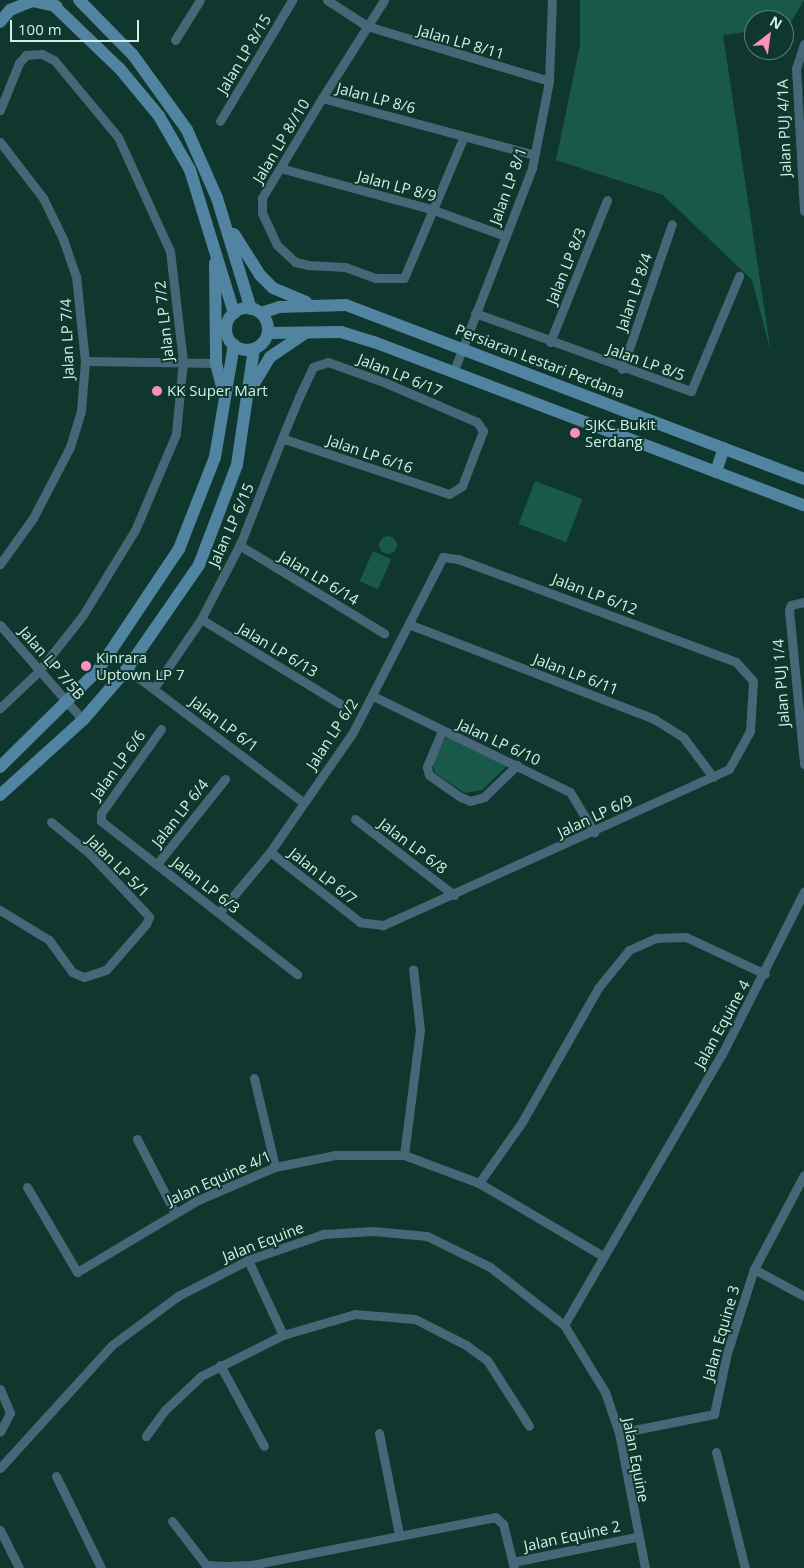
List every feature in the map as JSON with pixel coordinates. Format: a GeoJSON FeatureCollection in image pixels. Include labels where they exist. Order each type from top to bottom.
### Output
{"type":"FeatureCollection","features":[{"type":"Feature","properties":{"kind":"main road"},"geometry":{"type":"LineString","coordinates":[[78,0],[154,82],[187,130],[217,198],[256,311],[268,333]]}},
{"type":"Feature","properties":{"kind":"main road"},"geometry":{"type":"LineString","coordinates":[[0,22],[10,10],[32,1],[52,3],[120,69],[159,116],[190,170],[234,313],[226,329],[234,345],[215,456],[191,526],[127,632],[68,703],[0,767]]}},
{"type":"Feature","properties":{"kind":"main road"},"geometry":{"type":"LineString","coordinates":[[217,198],[260,275],[274,288],[311,304]]}},
{"type":"Feature","properties":{"kind":"main road"},"geometry":{"type":"LineString","coordinates":[[215,254],[216,363],[224,397]]}},
{"type":"Feature","properties":{"kind":"main road","name":"Persiaran Lestari Perdana"},"geometry":{"type":"LineString","coordinates":[[256,311],[311,304],[346,305],[804,478]]}},
{"type":"Feature","properties":{"kind":"main road"},"geometry":{"type":"LineString","coordinates":[[234,313],[256,311]]}},
{"type":"Feature","properties":{"kind":"main road"},"geometry":{"type":"LineString","coordinates":[[248,396],[270,357],[287,342],[312,331]]}},
{"type":"Feature","properties":{"kind":"main road"},"geometry":{"type":"LineString","coordinates":[[0,795],[84,720],[127,669],[175,604],[212,535],[237,465],[254,349],[268,333],[341,332],[804,505]]}},
{"type":"Feature","properties":{"kind":"main road"},"geometry":{"type":"LineString","coordinates":[[234,345],[254,349]]}},
{"type":"Feature","properties":{"kind":"main road"},"geometry":{"type":"LineString","coordinates":[[716,472],[724,448]]}},
{"type":"Feature","properties":{"kind":"street"},"geometry":{"type":"LineString","coordinates":[[175,40],[200,0]]}},
{"type":"Feature","properties":{"kind":"street","name":"Jalan LP 8/15"},"geometry":{"type":"LineString","coordinates":[[220,121],[292,0]]}},
{"type":"Feature","properties":{"kind":"street","name":"Jalan LP 8/11"},"geometry":{"type":"LineString","coordinates":[[327,0],[367,26],[549,82]]}},
{"type":"Feature","properties":{"kind":"street","name":"Jalan LP 8/6"},"geometry":{"type":"LineString","coordinates":[[384,0],[322,98],[535,155]]}},
{"type":"Feature","properties":{"kind":"street","name":"Jalan LP 8/1"},"geometry":{"type":"LineString","coordinates":[[453,373],[535,155],[549,82],[552,0]]}},
{"type":"Feature","properties":{"kind":"street","name":"Jalan PUJ 4/1A"},"geometry":{"type":"LineString","coordinates":[[804,44],[796,68],[801,122],[804,212]]}},
{"type":"Feature","properties":{"kind":"street","name":"Jalan LP 7/2"},"geometry":{"type":"LineString","coordinates":[[0,110],[19,63],[26,55],[42,54],[54,60],[124,148],[170,251],[183,361],[176,434],[157,485],[112,573],[39,671],[0,708]]}},
{"type":"Feature","properties":{"kind":"street","name":"Jalan LP 8//10"},"geometry":{"type":"LineString","coordinates":[[322,98],[262,198],[267,226],[277,245],[295,262],[402,279],[431,209]]}},
{"type":"Feature","properties":{"kind":"street"},"geometry":{"type":"LineString","coordinates":[[431,209],[464,136]]}},
{"type":"Feature","properties":{"kind":"street","name":"Jalan LP 7/4"},"geometry":{"type":"LineString","coordinates":[[0,142],[42,198],[62,239],[76,276],[85,361],[81,411],[70,447],[33,518],[0,564]]}},
{"type":"Feature","properties":{"kind":"street","name":"Jalan LP 8/9"},"geometry":{"type":"LineString","coordinates":[[280,168],[431,209],[505,236]]}},
{"type":"Feature","properties":{"kind":"street","name":"Jalan LP 8/3"},"geometry":{"type":"LineString","coordinates":[[550,342],[607,200]]}},
{"type":"Feature","properties":{"kind":"street","name":"Jalan LP 8/4"},"geometry":{"type":"LineString","coordinates":[[622,369],[672,224]]}},
{"type":"Feature","properties":{"kind":"street","name":"Jalan LP 8/5"},"geometry":{"type":"LineString","coordinates":[[475,313],[622,369],[691,391],[739,276]]}},
{"type":"Feature","properties":{"kind":"street"},"geometry":{"type":"LineString","coordinates":[[85,361],[216,363]]}},
{"type":"Feature","properties":{"kind":"street","name":"Jalan LP 6/17"},"geometry":{"type":"LineString","coordinates":[[318,364],[344,368],[472,419],[481,425],[482,437],[462,486],[449,494]]}},
{"type":"Feature","properties":{"kind":"street","name":"Jalan LP 6/15"},"geometry":{"type":"LineString","coordinates":[[154,688],[201,619],[239,545],[310,371],[318,364]]}},
{"type":"Feature","properties":{"kind":"street","name":"Jalan LP 6/16"},"geometry":{"type":"LineString","coordinates":[[282,438],[449,494]]}},
{"type":"Feature","properties":{"kind":"street","name":"Jalan LP 6/14"},"geometry":{"type":"LineString","coordinates":[[239,545],[384,633]]}},
{"type":"Feature","properties":{"kind":"street","name":"Jalan LP 6/2"},"geometry":{"type":"LineString","coordinates":[[220,912],[270,852],[373,696],[443,557]]}},
{"type":"Feature","properties":{"kind":"street","name":"Jalan LP 6/12"},"geometry":{"type":"LineString","coordinates":[[443,557],[476,565],[736,662]]}},
{"type":"Feature","properties":{"kind":"street","name":"Jalan PUJ 1/4"},"geometry":{"type":"LineString","coordinates":[[803,762],[791,604],[804,602]]}},
{"type":"Feature","properties":{"kind":"street","name":"Jalan LP 6/13"},"geometry":{"type":"LineString","coordinates":[[201,619],[340,704]]}},
{"type":"Feature","properties":{"kind":"street","name":"Jalan LP 7/5B"},"geometry":{"type":"LineString","coordinates":[[0,625],[84,720]]}},
{"type":"Feature","properties":{"kind":"street","name":"Jalan LP 6/11"},"geometry":{"type":"LineString","coordinates":[[410,625],[654,719],[684,738],[713,777]]}},
{"type":"Feature","properties":{"kind":"street","name":"Jalan LP 6/9"},"geometry":{"type":"LineString","coordinates":[[360,922],[383,925],[594,832],[729,769],[738,758],[750,731],[753,681],[736,662]]}},
{"type":"Feature","properties":{"kind":"street","name":"Jalan LP 6/1"},"geometry":{"type":"LineString","coordinates":[[127,669],[304,802]]}},
{"type":"Feature","properties":{"kind":"street","name":"Jalan LP 6/10"},"geometry":{"type":"LineString","coordinates":[[373,696],[442,731],[517,765],[577,797],[594,832]]}},
{"type":"Feature","properties":{"kind":"street","name":"Jalan LP 6/6"},"geometry":{"type":"LineString","coordinates":[[100,818],[161,729]]}},
{"type":"Feature","properties":{"kind":"street"},"geometry":{"type":"LineString","coordinates":[[442,731],[426,767],[429,775],[461,797],[484,797],[517,765]]}},
{"type":"Feature","properties":{"kind":"street","name":"Jalan LP 6/4"},"geometry":{"type":"LineString","coordinates":[[157,864],[225,778]]}},
{"type":"Feature","properties":{"kind":"street","name":"Jalan LP 6/3"},"geometry":{"type":"LineString","coordinates":[[100,818],[297,974]]}},
{"type":"Feature","properties":{"kind":"street","name":"Jalan LP 6/8"},"geometry":{"type":"LineString","coordinates":[[355,820],[454,895]]}},
{"type":"Feature","properties":{"kind":"street","name":"Jalan LP 5/1"},"geometry":{"type":"LineString","coordinates":[[0,910],[49,940],[72,972],[84,977],[106,970],[146,924],[149,917],[137,904],[89,853],[51,822]]}},
{"type":"Feature","properties":{"kind":"street","name":"Jalan LP 6/7"},"geometry":{"type":"LineString","coordinates":[[270,852],[360,922]]}},
{"type":"Feature","properties":{"kind":"street"},"geometry":{"type":"LineString","coordinates":[[765,974],[804,892]]}},
{"type":"Feature","properties":{"kind":"street","name":"Jalan Equine 4"},"geometry":{"type":"LineString","coordinates":[[479,1183],[522,1122],[598,988],[629,950],[656,938],[686,937],[765,974],[564,1326]]}},
{"type":"Feature","properties":{"kind":"street"},"geometry":{"type":"LineString","coordinates":[[404,1155],[420,1030],[413,969]]}},
{"type":"Feature","properties":{"kind":"street"},"geometry":{"type":"LineString","coordinates":[[254,1078],[275,1167]]}},
{"type":"Feature","properties":{"kind":"street"},"geometry":{"type":"LineString","coordinates":[[137,1139],[174,1211]]}},
{"type":"Feature","properties":{"kind":"street","name":"Jalan Equine 4/1"},"geometry":{"type":"LineString","coordinates":[[27,1187],[77,1272],[174,1211],[275,1167],[335,1155],[404,1155],[479,1183],[603,1256]]}},
{"type":"Feature","properties":{"kind":"street","name":"Jalan Equine 3"},"geometry":{"type":"LineString","coordinates":[[619,1433],[714,1414],[727,1352],[754,1269],[804,1175]]}},
{"type":"Feature","properties":{"kind":"street","name":"Jalan Equine"},"geometry":{"type":"LineString","coordinates":[[0,1468],[138,1322],[248,1260],[323,1234],[373,1231],[427,1236],[490,1267],[564,1326],[605,1392],[619,1433],[636,1537],[645,1568]]}},
{"type":"Feature","properties":{"kind":"street"},"geometry":{"type":"LineString","coordinates":[[248,1260],[283,1335]]}},
{"type":"Feature","properties":{"kind":"street"},"geometry":{"type":"LineString","coordinates":[[754,1269],[804,1296]]}},
{"type":"Feature","properties":{"kind":"street"},"geometry":{"type":"LineString","coordinates":[[146,1436],[185,1388],[220,1365],[283,1335],[355,1314],[416,1318],[487,1360],[529,1426]]}},
{"type":"Feature","properties":{"kind":"street"},"geometry":{"type":"LineString","coordinates":[[220,1365],[264,1446]]}},
{"type":"Feature","properties":{"kind":"street"},"geometry":{"type":"LineString","coordinates":[[0,1389],[10,1413],[0,1432]]}},
{"type":"Feature","properties":{"kind":"street"},"geometry":{"type":"LineString","coordinates":[[380,1433],[399,1534]]}},
{"type":"Feature","properties":{"kind":"street"},"geometry":{"type":"LineString","coordinates":[[716,1452],[745,1568]]}},
{"type":"Feature","properties":{"kind":"street"},"geometry":{"type":"LineString","coordinates":[[56,1476],[101,1568]]}},
{"type":"Feature","properties":{"kind":"street"},"geometry":{"type":"LineString","coordinates":[[172,1521],[206,1565],[216,1566],[251,1565],[399,1534],[495,1517],[503,1524],[514,1565]]}},
{"type":"Feature","properties":{"kind":"street"},"geometry":{"type":"LineString","coordinates":[[0,1530],[19,1568]]}},
{"type":"Feature","properties":{"kind":"street","name":"Jalan Equine 2"},"geometry":{"type":"LineString","coordinates":[[514,1565],[636,1537]]}},
{"type":"Feature","properties":{"kind":"green space"},"geometry":{"type":"Polygon","coordinates":[[[580,0],[804,0],[794,17],[794,10],[744,10],[744,32],[723,35],[771,353],[752,280],[663,195],[556,160],[580,45],[580,0]]]}},
{"type":"Feature","properties":{"kind":"green space"},"geometry":{"type":"Polygon","coordinates":[[[535,481],[583,499],[566,542],[519,524],[535,481]]]}},
{"type":"Feature","properties":{"kind":"green space"},"geometry":{"type":"Polygon","coordinates":[[[388,536],[394,539],[397,545],[394,551],[388,554],[382,551],[379,545],[382,539],[388,536]]]}},
{"type":"Feature","properties":{"kind":"green space"},"geometry":{"type":"Polygon","coordinates":[[[373,551],[391,559],[378,589],[360,581],[373,551]]]}},
{"type":"Feature","properties":{"kind":"green space"},"geometry":{"type":"Polygon","coordinates":[[[446,737],[509,764],[482,790],[465,793],[435,773],[432,763],[446,737]]]}},
{"type":"Feature","properties":{"kind":"place","name":"KK Super Mart"},"geometry":{"type":"Point","coordinates":[157,391]}},
{"type":"Feature","properties":{"kind":"place","name":"SJKC Bukit Serdang"},"geometry":{"type":"Point","coordinates":[575,433]}},
{"type":"Feature","properties":{"kind":"place","name":"Kinrara Uptown LP 7"},"geometry":{"type":"Point","coordinates":[86,666]}}]}
